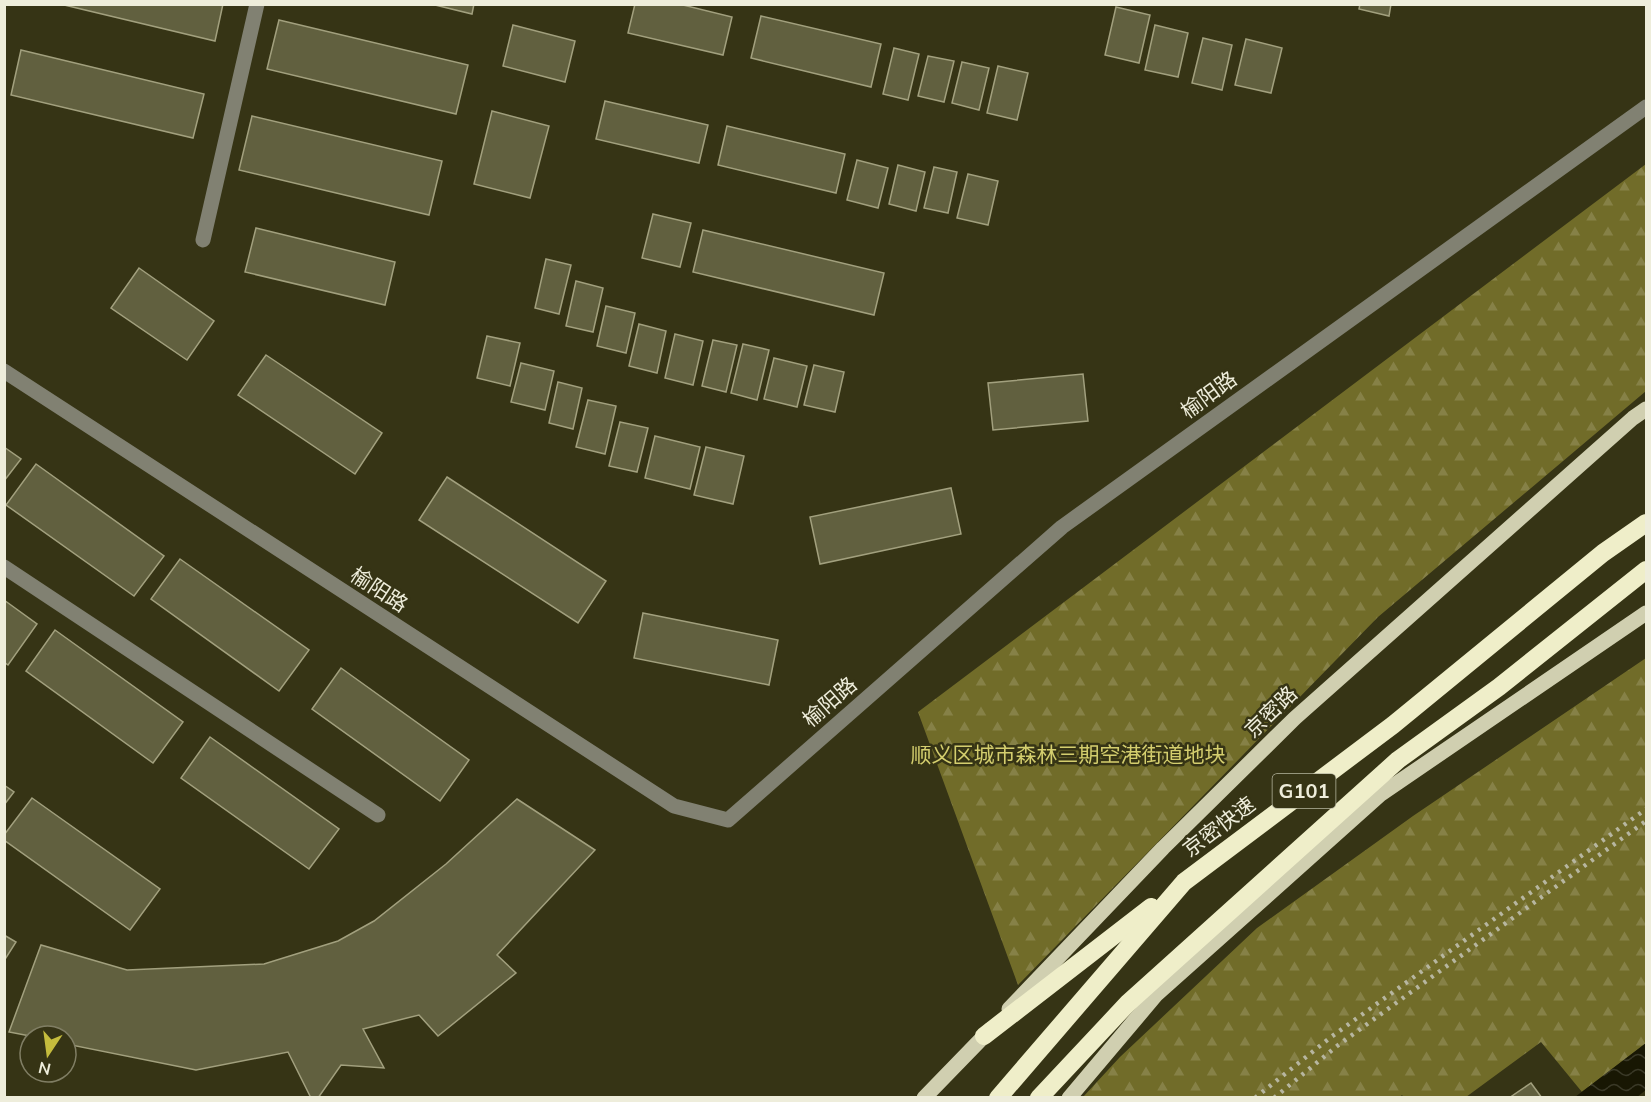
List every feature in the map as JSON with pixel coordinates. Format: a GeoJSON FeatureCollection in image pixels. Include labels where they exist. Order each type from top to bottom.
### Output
{"type":"FeatureCollection","features":[{"type":"Feature","properties":{"kind":"highway","name":"京密快速"},"geometry":{"type":"LineString","coordinates":[[998,1098],[1184,882],[1393,725],[1603,553],[1647,523]]}},
{"type":"Feature","properties":{"kind":"highway","name":"G101"},"geometry":{"type":"LineString","coordinates":[[1039,1098],[1128,1003],[1398,760],[1499,687],[1647,570]]}},
{"type":"Feature","properties":{"kind":"highway"},"geometry":{"type":"LineString","coordinates":[[984,1036],[1184,882]]}},
{"type":"Feature","properties":{"kind":"highway"},"geometry":{"type":"LineString","coordinates":[[1156,995],[1173,962]]}},
{"type":"Feature","properties":{"kind":"main road","name":"京密路"},"geometry":{"type":"LineString","coordinates":[[924,1098],[1071,942],[1295,718],[1633,418],[1647,409]]}},
{"type":"Feature","properties":{"kind":"main road","name":"G101"},"geometry":{"type":"LineString","coordinates":[[1069,1098],[1156,995],[1381,794],[1647,613]]}},
{"type":"Feature","properties":{"kind":"street"},"geometry":{"type":"LineString","coordinates":[[203,240],[256,4]]}},
{"type":"Feature","properties":{"kind":"street","name":"榆阳路"},"geometry":{"type":"LineString","coordinates":[[4,371],[674,806],[728,820],[1062,527],[1647,107]]}},
{"type":"Feature","properties":{"kind":"street"},"geometry":{"type":"LineString","coordinates":[[4,567],[378,815]]}},
{"type":"Feature","properties":{"kind":"green space","name":"顺义区城市森林三期空港街道地块"},"geometry":{"type":"Polygon","coordinates":[[[1646,164],[1646,391],[1378,617],[1018,985],[918,712],[1646,164]]]}},
{"type":"Feature","properties":{"kind":"green space"},"geometry":{"type":"Polygon","coordinates":[[[1646,658],[1646,1043],[1582,1092],[1541,1042],[1466,1097],[1404,1098],[1402,1095],[1399,1098],[1083,1097],[1120,1057],[1257,928],[1413,816],[1646,658]]]}},
{"type":"Feature","properties":{"kind":"water"},"geometry":{"type":"Polygon","coordinates":[[[1646,1043],[1646,1090],[1637,1097],[1575,1097],[1646,1043]]]}},
{"type":"Feature","properties":{"kind":"building"},"geometry":{"type":"Polygon","coordinates":[[[60,4],[223,4],[215,41],[60,4]]]}},
{"type":"Feature","properties":{"kind":"building"},"geometry":{"type":"Polygon","coordinates":[[[431,4],[474,4],[472,14],[431,4]]]}},
{"type":"Feature","properties":{"kind":"building"},"geometry":{"type":"Polygon","coordinates":[[[635,4],[679,4],[732,17],[723,55],[628,33],[635,4]]]}},
{"type":"Feature","properties":{"kind":"building"},"geometry":{"type":"Polygon","coordinates":[[[1360,4],[1391,4],[1389,16],[1359,9],[1360,4]]]}},
{"type":"Feature","properties":{"kind":"building"},"geometry":{"type":"Polygon","coordinates":[[[1116,7],[1150,15],[1139,63],[1105,55],[1116,7]]]}},
{"type":"Feature","properties":{"kind":"building"},"geometry":{"type":"Polygon","coordinates":[[[761,16],[881,44],[871,87],[751,58],[761,16]]]}},
{"type":"Feature","properties":{"kind":"building"},"geometry":{"type":"Polygon","coordinates":[[[279,20],[468,65],[456,114],[267,69],[279,20]]]}},
{"type":"Feature","properties":{"kind":"building"},"geometry":{"type":"Polygon","coordinates":[[[513,25],[575,41],[565,82],[503,66],[513,25]]]}},
{"type":"Feature","properties":{"kind":"building"},"geometry":{"type":"Polygon","coordinates":[[[1155,25],[1188,33],[1178,77],[1145,70],[1155,25]]]}},
{"type":"Feature","properties":{"kind":"building"},"geometry":{"type":"Polygon","coordinates":[[[1203,38],[1232,45],[1222,90],[1192,83],[1203,38]]]}},
{"type":"Feature","properties":{"kind":"building"},"geometry":{"type":"Polygon","coordinates":[[[1246,39],[1282,48],[1271,93],[1235,85],[1246,39]]]}},
{"type":"Feature","properties":{"kind":"building"},"geometry":{"type":"Polygon","coordinates":[[[894,48],[919,54],[908,100],[883,94],[894,48]]]}},
{"type":"Feature","properties":{"kind":"building"},"geometry":{"type":"Polygon","coordinates":[[[21,50],[204,94],[193,138],[11,95],[21,50]]]}},
{"type":"Feature","properties":{"kind":"building"},"geometry":{"type":"Polygon","coordinates":[[[928,56],[954,61],[944,102],[918,96],[928,56]]]}},
{"type":"Feature","properties":{"kind":"building"},"geometry":{"type":"Polygon","coordinates":[[[962,62],[989,68],[979,110],[952,103],[962,62]]]}},
{"type":"Feature","properties":{"kind":"building"},"geometry":{"type":"Polygon","coordinates":[[[998,66],[1028,73],[1017,120],[987,113],[998,66]]]}},
{"type":"Feature","properties":{"kind":"building"},"geometry":{"type":"Polygon","coordinates":[[[605,101],[708,125],[699,163],[596,139],[605,101]]]}},
{"type":"Feature","properties":{"kind":"building"},"geometry":{"type":"Polygon","coordinates":[[[492,111],[549,126],[530,198],[474,184],[492,111]]]}},
{"type":"Feature","properties":{"kind":"building"},"geometry":{"type":"Polygon","coordinates":[[[252,116],[442,161],[429,215],[239,170],[252,116]]]}},
{"type":"Feature","properties":{"kind":"building"},"geometry":{"type":"Polygon","coordinates":[[[727,126],[845,154],[836,193],[718,165],[727,126]]]}},
{"type":"Feature","properties":{"kind":"building"},"geometry":{"type":"Polygon","coordinates":[[[857,160],[888,168],[878,208],[847,200],[857,160]]]}},
{"type":"Feature","properties":{"kind":"building"},"geometry":{"type":"Polygon","coordinates":[[[898,165],[925,172],[916,211],[889,204],[898,165]]]}},
{"type":"Feature","properties":{"kind":"building"},"geometry":{"type":"Polygon","coordinates":[[[934,167],[957,172],[948,213],[924,208],[934,167]]]}},
{"type":"Feature","properties":{"kind":"building"},"geometry":{"type":"Polygon","coordinates":[[[968,174],[998,181],[988,225],[957,218],[968,174]]]}},
{"type":"Feature","properties":{"kind":"building"},"geometry":{"type":"Polygon","coordinates":[[[653,214],[691,223],[680,267],[642,258],[653,214]]]}},
{"type":"Feature","properties":{"kind":"building"},"geometry":{"type":"Polygon","coordinates":[[[256,228],[395,262],[385,305],[245,272],[256,228]]]}},
{"type":"Feature","properties":{"kind":"building"},"geometry":{"type":"Polygon","coordinates":[[[703,230],[884,273],[874,315],[693,272],[703,230]]]}},
{"type":"Feature","properties":{"kind":"building"},"geometry":{"type":"Polygon","coordinates":[[[546,259],[571,265],[559,314],[535,308],[546,259]]]}},
{"type":"Feature","properties":{"kind":"building"},"geometry":{"type":"Polygon","coordinates":[[[139,268],[214,321],[187,360],[111,308],[139,268]]]}},
{"type":"Feature","properties":{"kind":"building"},"geometry":{"type":"Polygon","coordinates":[[[576,281],[603,288],[593,332],[566,326],[576,281]]]}},
{"type":"Feature","properties":{"kind":"building"},"geometry":{"type":"Polygon","coordinates":[[[606,306],[635,313],[626,353],[597,346],[606,306]]]}},
{"type":"Feature","properties":{"kind":"building"},"geometry":{"type":"Polygon","coordinates":[[[639,324],[666,331],[657,373],[629,366],[639,324]]]}},
{"type":"Feature","properties":{"kind":"building"},"geometry":{"type":"Polygon","coordinates":[[[675,334],[703,341],[693,385],[665,378],[675,334]]]}},
{"type":"Feature","properties":{"kind":"building"},"geometry":{"type":"Polygon","coordinates":[[[487,336],[520,343],[510,386],[477,378],[487,336]]]}},
{"type":"Feature","properties":{"kind":"building"},"geometry":{"type":"Polygon","coordinates":[[[713,340],[737,345],[726,392],[702,386],[713,340]]]}},
{"type":"Feature","properties":{"kind":"building"},"geometry":{"type":"Polygon","coordinates":[[[743,344],[769,350],[757,400],[731,393],[743,344]]]}},
{"type":"Feature","properties":{"kind":"building"},"geometry":{"type":"Polygon","coordinates":[[[266,355],[382,433],[355,474],[238,395],[266,355]]]}},
{"type":"Feature","properties":{"kind":"building"},"geometry":{"type":"Polygon","coordinates":[[[774,358],[807,366],[797,407],[764,399],[774,358]]]}},
{"type":"Feature","properties":{"kind":"building"},"geometry":{"type":"Polygon","coordinates":[[[521,363],[554,371],[545,410],[511,402],[521,363]]]}},
{"type":"Feature","properties":{"kind":"building"},"geometry":{"type":"Polygon","coordinates":[[[814,365],[844,372],[835,412],[804,405],[814,365]]]}},
{"type":"Feature","properties":{"kind":"building"},"geometry":{"type":"Polygon","coordinates":[[[1083,374],[1088,421],[993,430],[988,383],[1083,374]]]}},
{"type":"Feature","properties":{"kind":"building"},"geometry":{"type":"Polygon","coordinates":[[[558,382],[582,388],[573,429],[549,423],[558,382]]]}},
{"type":"Feature","properties":{"kind":"building"},"geometry":{"type":"Polygon","coordinates":[[[588,400],[616,406],[605,454],[576,447],[588,400]]]}},
{"type":"Feature","properties":{"kind":"building"},"geometry":{"type":"Polygon","coordinates":[[[620,422],[648,428],[637,472],[609,466],[620,422]]]}},
{"type":"Feature","properties":{"kind":"building"},"geometry":{"type":"Polygon","coordinates":[[[655,436],[700,447],[690,489],[645,478],[655,436]]]}},
{"type":"Feature","properties":{"kind":"building"},"geometry":{"type":"Polygon","coordinates":[[[4,447],[21,459],[4,481],[4,447]]]}},
{"type":"Feature","properties":{"kind":"building"},"geometry":{"type":"Polygon","coordinates":[[[706,447],[744,456],[733,504],[694,495],[706,447]]]}},
{"type":"Feature","properties":{"kind":"building"},"geometry":{"type":"Polygon","coordinates":[[[36,464],[164,556],[134,596],[6,505],[36,464]]]}},
{"type":"Feature","properties":{"kind":"building"},"geometry":{"type":"Polygon","coordinates":[[[447,477],[606,581],[578,623],[419,520],[447,477]]]}},
{"type":"Feature","properties":{"kind":"building"},"geometry":{"type":"Polygon","coordinates":[[[951,488],[961,534],[820,564],[810,517],[951,488]]]}},
{"type":"Feature","properties":{"kind":"building"},"geometry":{"type":"Polygon","coordinates":[[[180,559],[309,650],[279,691],[151,599],[180,559]]]}},
{"type":"Feature","properties":{"kind":"building"},"geometry":{"type":"Polygon","coordinates":[[[4,600],[37,624],[8,665],[4,662],[4,600]]]}},
{"type":"Feature","properties":{"kind":"building"},"geometry":{"type":"Polygon","coordinates":[[[643,613],[778,640],[769,685],[634,658],[643,613]]]}},
{"type":"Feature","properties":{"kind":"building"},"geometry":{"type":"Polygon","coordinates":[[[55,630],[183,722],[153,763],[26,671],[55,630]]]}},
{"type":"Feature","properties":{"kind":"building"},"geometry":{"type":"Polygon","coordinates":[[[341,668],[469,760],[440,801],[312,709],[341,668]]]}},
{"type":"Feature","properties":{"kind":"building"},"geometry":{"type":"Polygon","coordinates":[[[210,737],[339,829],[309,869],[181,778],[210,737]]]}},
{"type":"Feature","properties":{"kind":"building"},"geometry":{"type":"Polygon","coordinates":[[[4,785],[14,792],[4,805],[4,785]]]}},
{"type":"Feature","properties":{"kind":"building"},"geometry":{"type":"Polygon","coordinates":[[[32,798],[160,889],[130,930],[4,840],[4,835],[32,798]]]}},
{"type":"Feature","properties":{"kind":"building"},"geometry":{"type":"Polygon","coordinates":[[[517,799],[595,850],[497,955],[516,973],[438,1036],[419,1015],[363,1029],[384,1068],[341,1065],[318,1098],[311,1098],[288,1052],[196,1070],[78,1046],[78,1024],[18,1024],[18,1034],[9,1032],[41,945],[127,970],[264,964],[338,941],[374,921],[446,864],[517,799]]]}},
{"type":"Feature","properties":{"kind":"building"},"geometry":{"type":"Polygon","coordinates":[[[4,935],[16,942],[4,961],[4,935]]]}},
{"type":"Feature","properties":{"kind":"building"},"geometry":{"type":"Polygon","coordinates":[[[1531,1083],[1542,1098],[1509,1098],[1531,1083]]]}},
{"type":"Feature","properties":{"kind":"railway"},"geometry":{"type":"LineString","coordinates":[[1255,1098],[1331,1037],[1646,809]]}},
{"type":"Feature","properties":{"kind":"railway"},"geometry":{"type":"LineString","coordinates":[[1274,1098],[1337,1046],[1646,821]]}}]}
